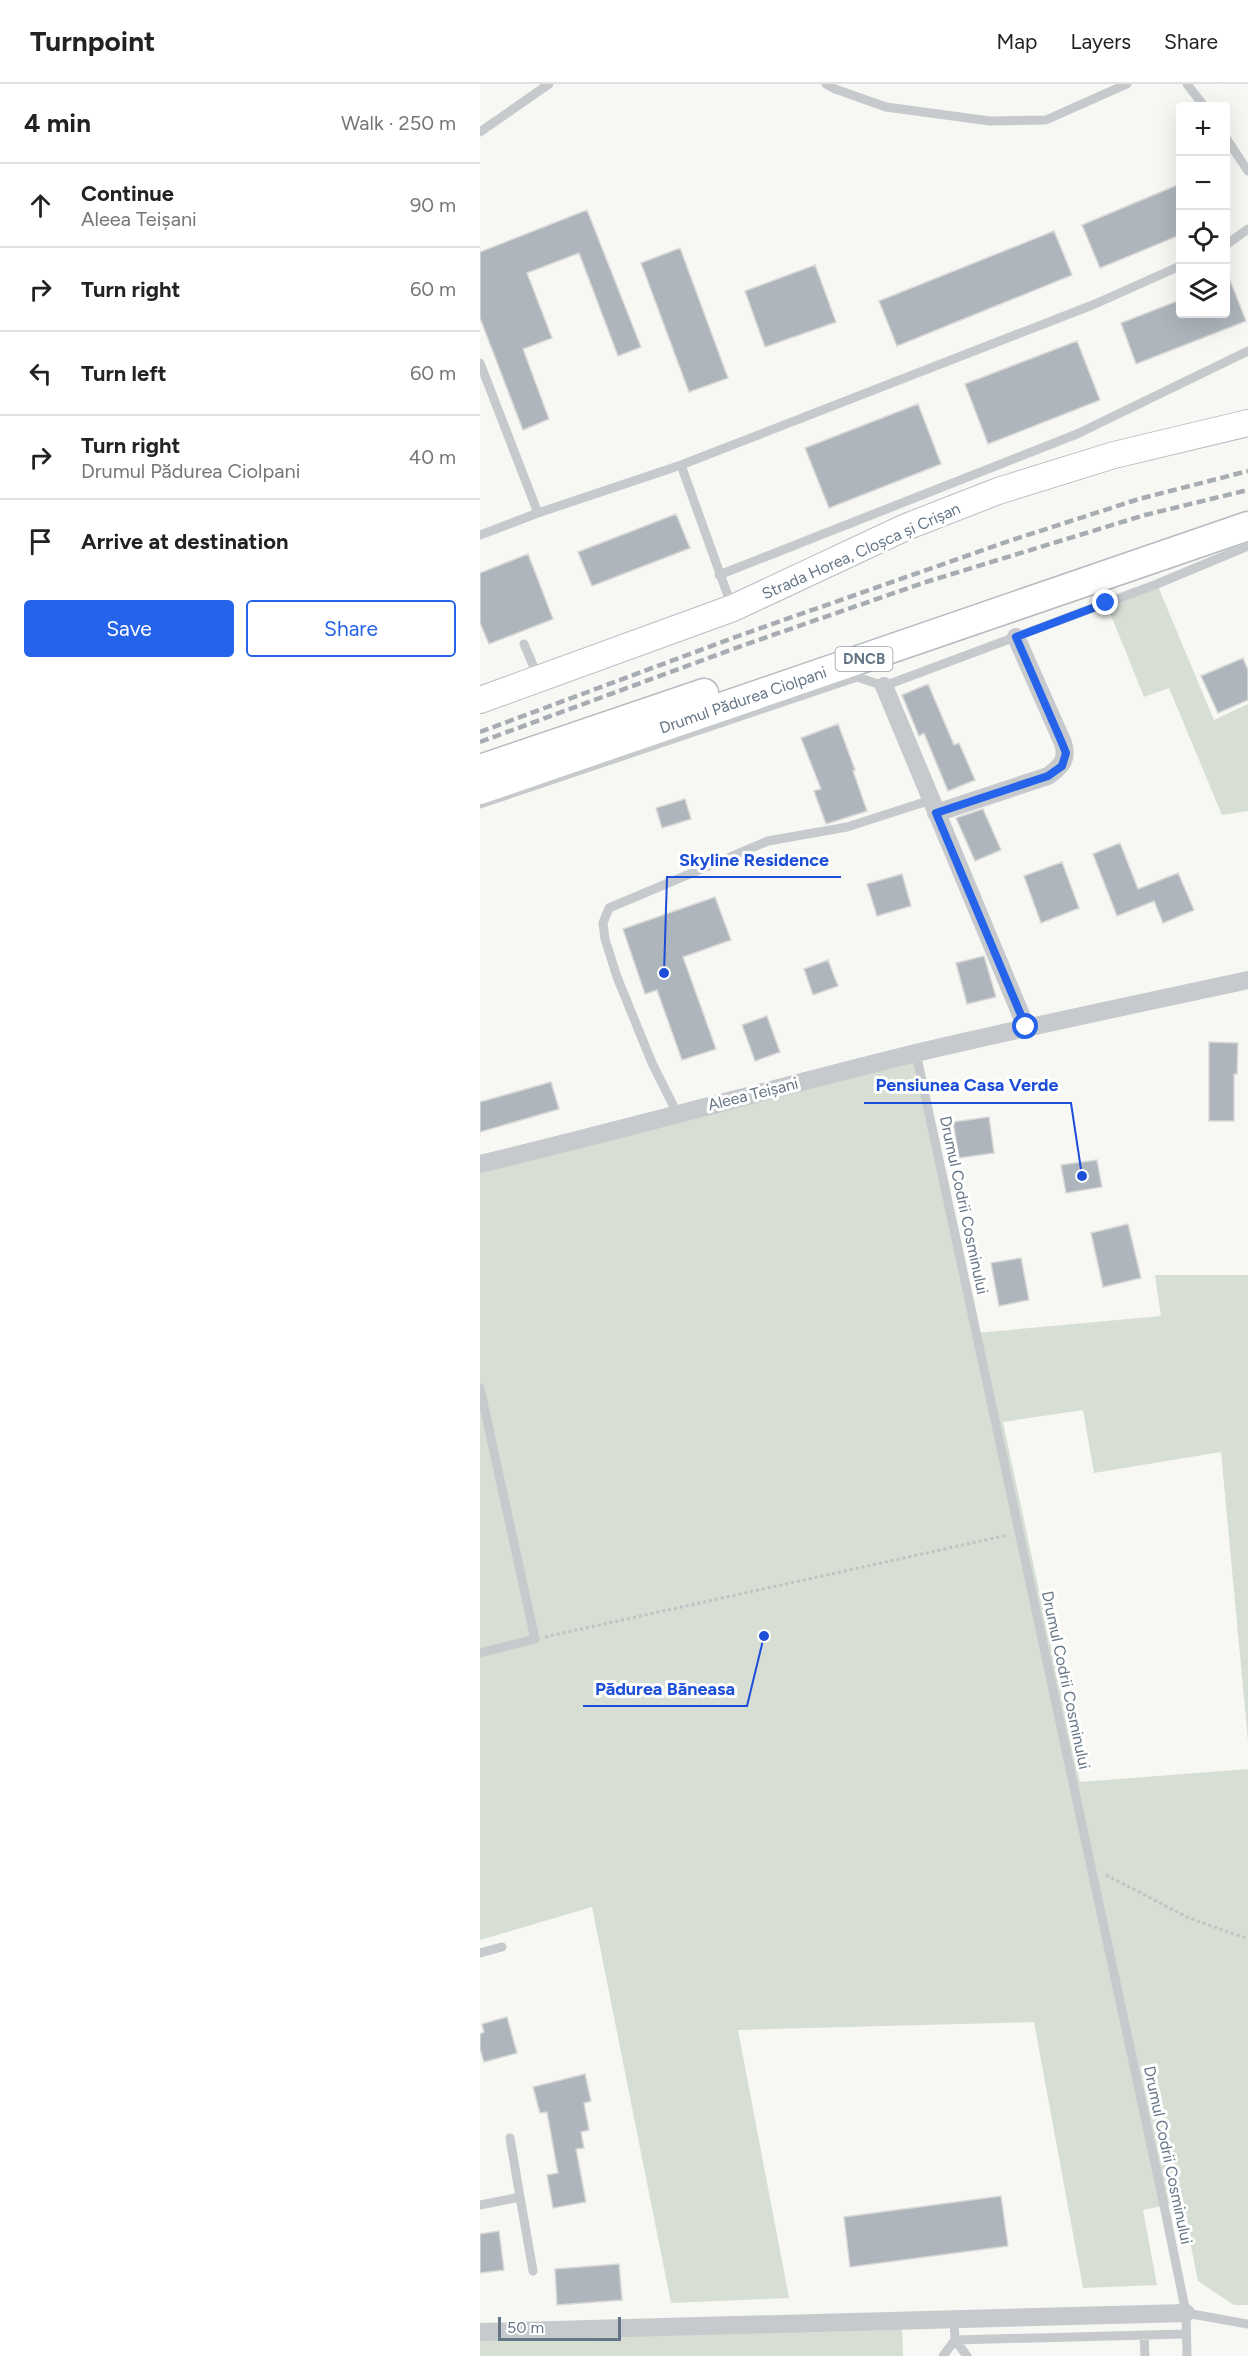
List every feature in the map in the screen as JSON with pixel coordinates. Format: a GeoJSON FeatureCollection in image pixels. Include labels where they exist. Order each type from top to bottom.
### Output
{"type":"FeatureCollection","features":[{"type":"Feature","properties":{"kind":"main road","name":"DNCB"},"geometry":{"type":"LineString","coordinates":[[480,769],[1248,506]]}},
{"type":"Feature","properties":{"kind":"main road","name":"DNCB"},"geometry":{"type":"LineString","coordinates":[[480,790],[1248,526]]}},
{"type":"Feature","properties":{"kind":"street","name":"Strada Horea, Cloșca și Crișan"},"geometry":{"type":"LineString","coordinates":[[480,700],[733,608],[906,528],[998,490],[1114,455],[1248,423]]}},
{"type":"Feature","properties":{"kind":"street"},"geometry":{"type":"LineString","coordinates":[[933,807],[1048,776],[1062,766],[1066,753],[1016,637]]}},
{"type":"Feature","properties":{"kind":"street"},"geometry":{"type":"LineString","coordinates":[[884,686],[1026,1027]]}},
{"type":"Feature","properties":{"kind":"street","name":"Aleea Teișani"},"geometry":{"type":"LineString","coordinates":[[480,1164],[591,1138],[677,1113],[916,1053],[1248,980]]}},
{"type":"Feature","properties":{"kind":"street"},"geometry":{"type":"LineString","coordinates":[[480,2332],[1186,2313]]}},
{"type":"Feature","properties":{"kind":"lane"},"geometry":{"type":"LineString","coordinates":[[480,132],[549,84]]}},
{"type":"Feature","properties":{"kind":"lane"},"geometry":{"type":"LineString","coordinates":[[826,84],[886,107],[990,121],[1046,120],[1127,84]]}},
{"type":"Feature","properties":{"kind":"lane"},"geometry":{"type":"LineString","coordinates":[[1187,84],[1201,102]]}},
{"type":"Feature","properties":{"kind":"lane"},"geometry":{"type":"LineString","coordinates":[[1230,144],[1248,171]]}},
{"type":"Feature","properties":{"kind":"lane"},"geometry":{"type":"LineString","coordinates":[[1230,242],[1248,229]]}},
{"type":"Feature","properties":{"kind":"lane"},"geometry":{"type":"LineString","coordinates":[[480,535],[681,465],[1095,304],[1176,268]]}},
{"type":"Feature","properties":{"kind":"lane"},"geometry":{"type":"LineString","coordinates":[[719,575],[1077,434],[1248,351]]}},
{"type":"Feature","properties":{"kind":"lane"},"geometry":{"type":"LineString","coordinates":[[480,363],[538,513]]}},
{"type":"Feature","properties":{"kind":"lane"},"geometry":{"type":"LineString","coordinates":[[681,465],[719,575],[733,608]]}},
{"type":"Feature","properties":{"kind":"lane"},"geometry":{"type":"LineString","coordinates":[[884,686],[1157,584],[1248,546]]}},
{"type":"Feature","properties":{"kind":"lane"},"geometry":{"type":"LineString","coordinates":[[524,644],[539,679]]}},
{"type":"Feature","properties":{"kind":"lane","name":"Drumul Pădurea Ciolpani"},"geometry":{"type":"LineString","coordinates":[[480,804],[856,677],[884,686]]}},
{"type":"Feature","properties":{"kind":"lane"},"geometry":{"type":"LineString","coordinates":[[677,1113],[652,1063],[617,977],[605,939],[603,923],[609,909],[768,841],[847,827],[933,807]]}},
{"type":"Feature","properties":{"kind":"lane","name":"Drumul Codrii Cosminului"},"geometry":{"type":"LineString","coordinates":[[916,1053],[1186,2313],[1186,2356]]}},
{"type":"Feature","properties":{"kind":"lane"},"geometry":{"type":"LineString","coordinates":[[480,1388],[535,1640],[480,1653]]}},
{"type":"Feature","properties":{"kind":"lane"},"geometry":{"type":"LineString","coordinates":[[480,1953],[502,1947]]}},
{"type":"Feature","properties":{"kind":"lane"},"geometry":{"type":"LineString","coordinates":[[510,2138],[533,2271]]}},
{"type":"Feature","properties":{"kind":"lane"},"geometry":{"type":"LineString","coordinates":[[480,2205],[520,2197]]}},
{"type":"Feature","properties":{"kind":"lane"},"geometry":{"type":"LineString","coordinates":[[1186,2313],[1248,2324]]}},
{"type":"Feature","properties":{"kind":"lane"},"geometry":{"type":"LineString","coordinates":[[954,2319],[955,2340],[967,2356]]}},
{"type":"Feature","properties":{"kind":"lane"},"geometry":{"type":"LineString","coordinates":[[955,2340],[1186,2334]]}},
{"type":"Feature","properties":{"kind":"lane"},"geometry":{"type":"LineString","coordinates":[[1144,2335],[1145,2356]]}},
{"type":"Feature","properties":{"kind":"lane"},"geometry":{"type":"LineString","coordinates":[[943,2356],[955,2340]]}},
{"type":"Feature","properties":{"kind":"path"},"geometry":{"type":"LineString","coordinates":[[535,1640],[1018,1533]]}},
{"type":"Feature","properties":{"kind":"path"},"geometry":{"type":"LineString","coordinates":[[1091,1867],[1189,1918],[1248,1939]]}},
{"type":"Feature","properties":{"kind":"shaded area"},"geometry":{"type":"Polygon","coordinates":[[[1157,584],[1214,720],[1248,704],[1248,811],[1222,815],[1169,688],[1144,697],[1106,603],[1157,584]]]}},
{"type":"Feature","properties":{"kind":"shaded area"},"geometry":{"type":"Polygon","coordinates":[[[916,1053],[976,1333],[1161,1316],[1155,1275],[1248,1275],[1248,1741],[1221,1452],[1094,1473],[1083,1410],[1003,1422],[1080,1782],[1248,1769],[1248,2305],[1234,2305],[1198,2281],[1182,2202],[1143,2210],[1157,2285],[1083,2288],[1034,2022],[738,2030],[789,2298],[671,2303],[592,1907],[480,1940],[480,1164],[916,1053]]]}},
{"type":"Feature","properties":{"kind":"shaded area"},"geometry":{"type":"Polygon","coordinates":[[[902,2328],[903,2356],[480,2356],[480,2338],[902,2328]]]}},
{"type":"Feature","properties":{"kind":"building"},"geometry":{"type":"Polygon","coordinates":[[[1176,186],[1176,237],[1100,268],[1082,225],[1176,186]]]}},
{"type":"Feature","properties":{"kind":"building"},"geometry":{"type":"Polygon","coordinates":[[[587,210],[641,347],[618,356],[579,253],[527,273],[552,338],[523,349],[549,419],[523,430],[480,318],[480,252],[587,210]]]}},
{"type":"Feature","properties":{"kind":"building"},"geometry":{"type":"Polygon","coordinates":[[[1054,231],[1072,275],[897,346],[879,301],[1054,231]]]}},
{"type":"Feature","properties":{"kind":"building"},"geometry":{"type":"Polygon","coordinates":[[[680,248],[728,378],[689,392],[641,263],[680,248]]]}},
{"type":"Feature","properties":{"kind":"building"},"geometry":{"type":"Polygon","coordinates":[[[815,265],[836,322],[765,347],[745,291],[815,265]]]}},
{"type":"Feature","properties":{"kind":"building"},"geometry":{"type":"Polygon","coordinates":[[[1230,280],[1246,321],[1136,364],[1121,323],[1176,302],[1176,318],[1230,318],[1230,280]]]}},
{"type":"Feature","properties":{"kind":"building"},"geometry":{"type":"Polygon","coordinates":[[[1077,341],[1100,400],[988,444],[965,384],[1077,341]]]}},
{"type":"Feature","properties":{"kind":"building"},"geometry":{"type":"Polygon","coordinates":[[[918,404],[941,464],[829,508],[805,448],[918,404]]]}},
{"type":"Feature","properties":{"kind":"building"},"geometry":{"type":"Polygon","coordinates":[[[676,514],[690,548],[592,586],[578,552],[676,514]]]}},
{"type":"Feature","properties":{"kind":"building"},"geometry":{"type":"Polygon","coordinates":[[[528,554],[553,619],[489,644],[480,623],[480,573],[528,554]]]}},
{"type":"Feature","properties":{"kind":"building"},"geometry":{"type":"Polygon","coordinates":[[[1243,658],[1248,670],[1248,700],[1218,713],[1201,676],[1243,658]]]}},
{"type":"Feature","properties":{"kind":"building"},"geometry":{"type":"Polygon","coordinates":[[[928,684],[954,745],[959,743],[975,780],[948,791],[924,733],[919,736],[902,695],[928,684]]]}},
{"type":"Feature","properties":{"kind":"building"},"geometry":{"type":"Polygon","coordinates":[[[838,724],[867,811],[826,824],[814,791],[821,789],[801,738],[838,724]]]}},
{"type":"Feature","properties":{"kind":"building"},"geometry":{"type":"Polygon","coordinates":[[[685,799],[691,819],[662,828],[656,808],[685,799]]]}},
{"type":"Feature","properties":{"kind":"building"},"geometry":{"type":"Polygon","coordinates":[[[983,809],[1001,850],[975,861],[956,818],[983,809]]]}},
{"type":"Feature","properties":{"kind":"building"},"geometry":{"type":"Polygon","coordinates":[[[1120,843],[1138,889],[1178,873],[1194,910],[1163,923],[1154,901],[1117,916],[1093,854],[1120,843]]]}},
{"type":"Feature","properties":{"kind":"building"},"geometry":{"type":"Polygon","coordinates":[[[1062,862],[1079,908],[1041,923],[1024,876],[1062,862]]]}},
{"type":"Feature","properties":{"kind":"building"},"geometry":{"type":"Polygon","coordinates":[[[902,874],[911,906],[877,916],[867,884],[902,874]]]}},
{"type":"Feature","properties":{"kind":"building"},"geometry":{"type":"Polygon","coordinates":[[[715,897],[731,940],[683,957],[716,1049],[682,1060],[657,990],[645,994],[623,929],[715,897]]]}},
{"type":"Feature","properties":{"kind":"building"},"geometry":{"type":"Polygon","coordinates":[[[984,956],[996,997],[967,1004],[956,963],[984,956]]]}},
{"type":"Feature","properties":{"kind":"building"},"geometry":{"type":"Polygon","coordinates":[[[828,960],[838,986],[813,995],[804,969],[828,960]]]}},
{"type":"Feature","properties":{"kind":"building"},"geometry":{"type":"Polygon","coordinates":[[[767,1016],[780,1052],[755,1061],[742,1025],[767,1016]]]}},
{"type":"Feature","properties":{"kind":"building"},"geometry":{"type":"Polygon","coordinates":[[[1209,1042],[1238,1043],[1237,1074],[1234,1074],[1234,1121],[1209,1121],[1209,1042]]]}},
{"type":"Feature","properties":{"kind":"building"},"geometry":{"type":"Polygon","coordinates":[[[551,1082],[559,1109],[480,1132],[480,1102],[551,1082]]]}},
{"type":"Feature","properties":{"kind":"building"},"geometry":{"type":"Polygon","coordinates":[[[989,1117],[994,1153],[959,1158],[953,1122],[989,1117]]]}},
{"type":"Feature","properties":{"kind":"building"},"geometry":{"type":"Polygon","coordinates":[[[1097,1160],[1102,1187],[1066,1193],[1061,1165],[1097,1160]]]}},
{"type":"Feature","properties":{"kind":"building"},"geometry":{"type":"Polygon","coordinates":[[[1128,1224],[1141,1278],[1103,1287],[1091,1233],[1128,1224]]]}},
{"type":"Feature","properties":{"kind":"building"},"geometry":{"type":"Polygon","coordinates":[[[1021,1258],[1029,1300],[999,1306],[991,1263],[1021,1258]]]}},
{"type":"Feature","properties":{"kind":"building"},"geometry":{"type":"Polygon","coordinates":[[[507,2017],[517,2053],[484,2062],[480,2049],[480,2034],[484,2032],[482,2024],[507,2017]]]}},
{"type":"Feature","properties":{"kind":"building"},"geometry":{"type":"Polygon","coordinates":[[[585,2074],[591,2101],[584,2103],[589,2130],[581,2132],[584,2148],[576,2149],[586,2202],[553,2208],[547,2175],[558,2173],[547,2112],[540,2113],[533,2087],[585,2074]]]}},
{"type":"Feature","properties":{"kind":"building"},"geometry":{"type":"Polygon","coordinates":[[[1001,2196],[1008,2246],[850,2267],[844,2217],[1001,2196]]]}},
{"type":"Feature","properties":{"kind":"building"},"geometry":{"type":"Polygon","coordinates":[[[499,2231],[504,2270],[480,2273],[480,2234],[499,2231]]]}},
{"type":"Feature","properties":{"kind":"building"},"geometry":{"type":"Polygon","coordinates":[[[619,2264],[622,2300],[557,2305],[555,2269],[619,2264]]]}},
{"type":"Feature","properties":{"kind":"railway"},"geometry":{"type":"LineString","coordinates":[[480,732],[741,635],[1009,541],[1139,499],[1248,471]]}},
{"type":"Feature","properties":{"kind":"railway"},"geometry":{"type":"LineString","coordinates":[[480,742],[744,645],[926,582],[1145,515],[1248,490]]}},
{"type":"Feature","properties":{"kind":"place","name":"Skyline Residence"},"geometry":{"type":"Point","coordinates":[664,973]}},
{"type":"Feature","properties":{"kind":"place","name":"Pensiunea Casa Verde"},"geometry":{"type":"Point","coordinates":[1082,1176]}},
{"type":"Feature","properties":{"kind":"place","name":"Pădurea Băneasa"},"geometry":{"type":"Point","coordinates":[764,1636]}},
{"type":"Feature","properties":{"kind":"route"},"geometry":{"type":"LineString","coordinates":[[1026,1027],[936,813],[1048,776],[1062,766],[1066,753],[1016,637],[1106,603]]}}]}
